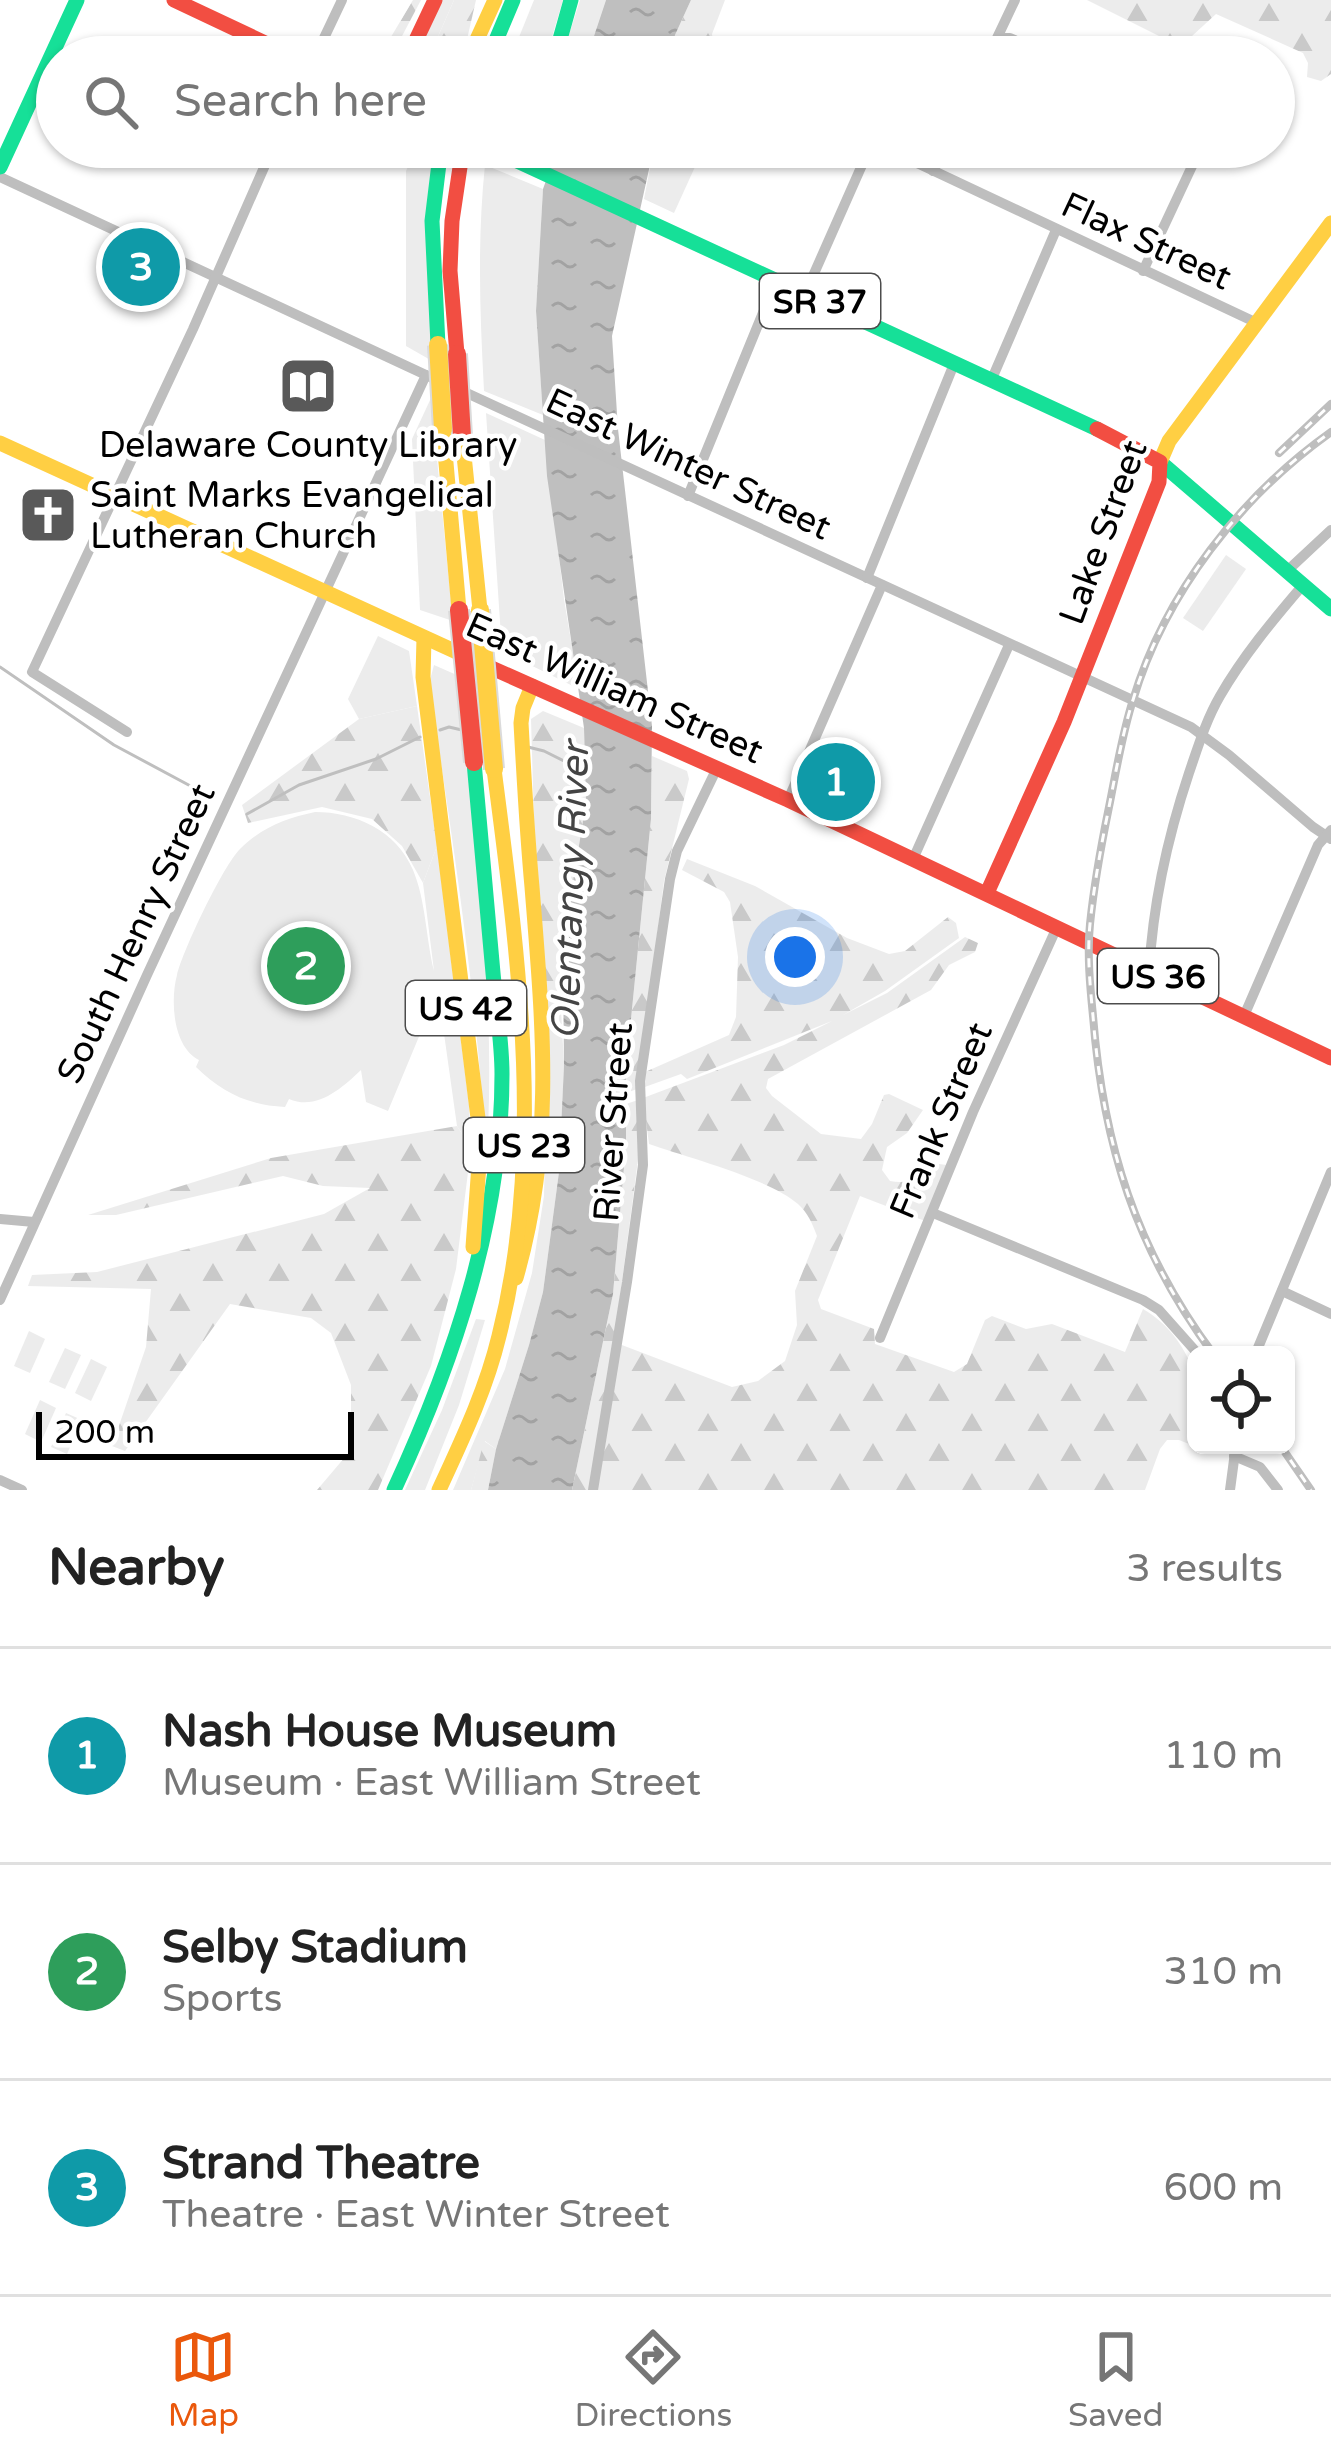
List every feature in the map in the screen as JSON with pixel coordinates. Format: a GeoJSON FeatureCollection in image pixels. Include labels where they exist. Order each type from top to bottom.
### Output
{"type":"FeatureCollection","features":[{"type":"Feature","properties":{"kind":"main road"},"geometry":{"type":"LineString","coordinates":[[60,36],[76,0]]}},
{"type":"Feature","properties":{"kind":"main road"},"geometry":{"type":"LineString","coordinates":[[174,0],[250,36]]}},
{"type":"Feature","properties":{"kind":"main road"},"geometry":{"type":"LineString","coordinates":[[419,36],[435,0]]}},
{"type":"Feature","properties":{"kind":"main road"},"geometry":{"type":"LineString","coordinates":[[479,36],[495,0]]}},
{"type":"Feature","properties":{"kind":"main road"},"geometry":{"type":"LineString","coordinates":[[498,36],[513,0]]}},
{"type":"Feature","properties":{"kind":"main road"},"geometry":{"type":"LineString","coordinates":[[561,36],[571,0]]}},
{"type":"Feature","properties":{"kind":"main road"},"geometry":{"type":"LineString","coordinates":[[0,167],[36,88]]}},
{"type":"Feature","properties":{"kind":"main road","name":"US 23"},"geometry":{"type":"LineString","coordinates":[[436,168],[432,269],[443,429],[520,979],[525,1116],[505,1311],[474,1411],[439,1490]]}},
{"type":"Feature","properties":{"kind":"main road","name":"US 23"},"geometry":{"type":"LineString","coordinates":[[394,1490],[431,1406],[491,1212],[502,1073],[474,762],[462,436],[450,271],[460,168]]}},
{"type":"Feature","properties":{"kind":"main road","name":"SR 37"},"geometry":{"type":"LineString","coordinates":[[539,168],[1160,461],[1331,609]]}},
{"type":"Feature","properties":{"kind":"main road","name":"Lake Street"},"geometry":{"type":"LineString","coordinates":[[986,893],[1082,679],[1160,482],[1160,461],[1169,441],[1331,223]]}},
{"type":"Feature","properties":{"kind":"main road","name":"East William Street"},"geometry":{"type":"LineString","coordinates":[[0,443],[914,857],[1331,1058]]}},
{"type":"Feature","properties":{"kind":"main road","name":"US 42"},"geometry":{"type":"LineString","coordinates":[[424,638],[423,677],[478,1118],[472,1276]]}},
{"type":"Feature","properties":{"kind":"main road","name":"US 42"},"geometry":{"type":"LineString","coordinates":[[505,1311],[529,1242],[544,1103],[522,745],[523,708],[532,686]]}},
{"type":"Feature","properties":{"kind":"street"},"geometry":{"type":"LineString","coordinates":[[325,36],[342,0]]}},
{"type":"Feature","properties":{"kind":"street"},"geometry":{"type":"LineString","coordinates":[[998,36],[1015,0]]}},
{"type":"Feature","properties":{"kind":"street"},"geometry":{"type":"LineString","coordinates":[[127,732],[32,672],[264,168]]}},
{"type":"Feature","properties":{"kind":"street"},"geometry":{"type":"LineString","coordinates":[[805,294],[860,168]]}},
{"type":"Feature","properties":{"kind":"street","name":"Flax Street"},"geometry":{"type":"LineString","coordinates":[[926,168],[1257,323]]}},
{"type":"Feature","properties":{"kind":"street"},"geometry":{"type":"LineString","coordinates":[[1143,271],[1191,168]]}},
{"type":"Feature","properties":{"kind":"street","name":"East Winter Street"},"geometry":{"type":"LineString","coordinates":[[0,177],[1202,735],[1329,835]]}},
{"type":"Feature","properties":{"kind":"street"},"geometry":{"type":"LineString","coordinates":[[991,381],[1056,230]]}},
{"type":"Feature","properties":{"kind":"street"},"geometry":{"type":"LineString","coordinates":[[688,496],[776,280]]}},
{"type":"Feature","properties":{"kind":"street"},"geometry":{"type":"LineString","coordinates":[[868,578],[955,364]]}},
{"type":"Feature","properties":{"kind":"street","name":"South Henry Street"},"geometry":{"type":"LineString","coordinates":[[0,1300],[426,375]]}},
{"type":"Feature","properties":{"kind":"street"},"geometry":{"type":"LineString","coordinates":[[1287,571],[1331,530]]}},
{"type":"Feature","properties":{"kind":"street"},"geometry":{"type":"LineString","coordinates":[[788,800],[882,585]]}},
{"type":"Feature","properties":{"kind":"street"},"geometry":{"type":"LineString","coordinates":[[1149,972],[1162,862],[1202,735],[1219,697],[1250,650],[1303,585]]}},
{"type":"Feature","properties":{"kind":"street"},"geometry":{"type":"LineString","coordinates":[[914,857],[1009,645]]}},
{"type":"Feature","properties":{"kind":"street","name":"River Street"},"geometry":{"type":"LineString","coordinates":[[592,1490],[643,1166],[640,1081],[672,868],[717,768]]}},
{"type":"Feature","properties":{"kind":"street"},"geometry":{"type":"LineString","coordinates":[[1244,1016],[1296,891],[1318,845],[1329,835]]}},
{"type":"Feature","properties":{"kind":"street","name":"Frank Street"},"geometry":{"type":"LineString","coordinates":[[880,1338],[1058,927]]}},
{"type":"Feature","properties":{"kind":"street"},"geometry":{"type":"LineString","coordinates":[[1259,1346],[1331,1172]]}},
{"type":"Feature","properties":{"kind":"street"},"geometry":{"type":"LineString","coordinates":[[933,1214],[1143,1300],[1159,1310],[1190,1346]]}},
{"type":"Feature","properties":{"kind":"street"},"geometry":{"type":"LineString","coordinates":[[0,1219],[34,1222]]}},
{"type":"Feature","properties":{"kind":"street"},"geometry":{"type":"LineString","coordinates":[[1282,1291],[1331,1314]]}},
{"type":"Feature","properties":{"kind":"street"},"geometry":{"type":"LineString","coordinates":[[1230,1490],[1234,1454]]}},
{"type":"Feature","properties":{"kind":"street"},"geometry":{"type":"LineString","coordinates":[[1241,1454],[1260,1467],[1278,1490]]}},
{"type":"Feature","properties":{"kind":"street"},"geometry":{"type":"LineString","coordinates":[[0,1480],[22,1490]]}},
{"type":"Feature","properties":{"kind":"green space"},"geometry":{"type":"Polygon","coordinates":[[[413,0],[421,0],[402,36],[392,36],[413,0]]]}},
{"type":"Feature","properties":{"kind":"green space"},"geometry":{"type":"Polygon","coordinates":[[[442,0],[454,0],[438,36],[426,36],[442,0]]]}},
{"type":"Feature","properties":{"kind":"green space"},"geometry":{"type":"Polygon","coordinates":[[[454,0],[476,0],[468,36],[438,36],[454,0]]]}},
{"type":"Feature","properties":{"kind":"green space"},"geometry":{"type":"Polygon","coordinates":[[[534,0],[563,0],[552,36],[519,36],[534,0]]]}},
{"type":"Feature","properties":{"kind":"green space"},"geometry":{"type":"Polygon","coordinates":[[[580,0],[606,0],[594,36],[569,36],[580,0]]]}},
{"type":"Feature","properties":{"kind":"green space"},"geometry":{"type":"Polygon","coordinates":[[[691,0],[725,0],[712,36],[675,35],[691,0]]]}},
{"type":"Feature","properties":{"kind":"green space"},"geometry":{"type":"Polygon","coordinates":[[[1087,0],[1331,0],[1331,74],[1321,81],[1307,77],[1308,63],[1295,49],[1295,36],[1265,36],[1216,14],[1192,36],[1159,36],[1087,0]]]}},
{"type":"Feature","properties":{"kind":"green space"},"geometry":{"type":"Polygon","coordinates":[[[433,168],[434,362],[406,346],[406,171],[433,168]]]}},
{"type":"Feature","properties":{"kind":"green space"},"geometry":{"type":"Polygon","coordinates":[[[485,168],[543,189],[536,311],[543,415],[484,391],[480,250],[485,168]]]}},
{"type":"Feature","properties":{"kind":"green space"},"geometry":{"type":"Polygon","coordinates":[[[650,168],[694,168],[674,213],[644,199],[650,168]]]}},
{"type":"Feature","properties":{"kind":"green space"},"geometry":{"type":"Polygon","coordinates":[[[431,398],[453,621],[420,610],[412,439],[431,398]]]}},
{"type":"Feature","properties":{"kind":"green space"},"geometry":{"type":"Polygon","coordinates":[[[486,413],[545,440],[579,689],[502,651],[486,413]]]}},
{"type":"Feature","properties":{"kind":"green space"},"geometry":{"type":"Polygon","coordinates":[[[1226,555],[1246,569],[1203,631],[1183,618],[1226,555]]]}},
{"type":"Feature","properties":{"kind":"green space"},"geometry":{"type":"Polygon","coordinates":[[[378,636],[409,651],[417,706],[359,719],[348,699],[378,636]]]}},
{"type":"Feature","properties":{"kind":"green space"},"geometry":{"type":"Polygon","coordinates":[[[434,665],[459,676],[487,981],[486,1164],[472,991],[432,703],[434,665]]]}},
{"type":"Feature","properties":{"kind":"green space"},"geometry":{"type":"Polygon","coordinates":[[[417,706],[437,846],[423,883],[402,846],[372,819],[322,807],[248,823],[242,805],[359,719],[417,706]]]}},
{"type":"Feature","properties":{"kind":"green space"},"geometry":{"type":"Polygon","coordinates":[[[543,711],[584,728],[586,802],[569,907],[561,1009],[548,1008],[536,892],[531,719],[543,711]]]}},
{"type":"Feature","properties":{"kind":"green space"},"geometry":{"type":"Polygon","coordinates":[[[652,756],[687,771],[689,779],[664,881],[637,1089],[626,1093],[651,819],[652,756]]]}},
{"type":"Feature","properties":{"kind":"green space"},"geometry":{"type":"Polygon","coordinates":[[[315,812],[345,815],[373,826],[406,856],[421,894],[434,971],[423,883],[437,846],[471,1148],[457,1126],[438,991],[388,1111],[366,1102],[361,1070],[319,1100],[289,1099],[285,1107],[259,1104],[226,1091],[206,1076],[184,1045],[174,1010],[177,975],[224,872],[256,835],[315,812]]]}},
{"type":"Feature","properties":{"kind":"green space"},"geometry":{"type":"Polygon","coordinates":[[[687,859],[755,886],[847,938],[889,954],[905,951],[948,917],[956,923],[959,938],[843,1015],[887,993],[965,937],[978,943],[975,952],[949,965],[931,990],[768,1079],[766,1088],[772,1096],[821,1134],[861,1139],[884,1095],[923,1110],[907,1133],[887,1147],[882,1170],[890,1181],[904,1182],[939,1164],[947,1165],[925,1221],[860,1196],[818,1300],[821,1309],[874,1329],[875,1344],[954,1372],[967,1364],[985,1320],[992,1316],[1026,1329],[1052,1324],[1125,1352],[1143,1309],[1169,1330],[1187,1357],[1187,1443],[1167,1440],[1145,1490],[572,1490],[613,1294],[626,1104],[638,1100],[641,1137],[614,1342],[732,1387],[758,1381],[785,1361],[797,1325],[795,1291],[817,1236],[804,1211],[785,1195],[748,1177],[649,1144],[643,1098],[784,1045],[832,1021],[687,1079],[681,1074],[642,1088],[645,1072],[729,1035],[736,1017],[738,957],[730,902],[724,892],[682,870],[687,859]]]}},
{"type":"Feature","properties":{"kind":"green space"},"geometry":{"type":"Polygon","coordinates":[[[548,1008],[561,1009],[564,1065],[559,1172],[543,1292],[496,1449],[485,1441],[471,1490],[453,1490],[505,1369],[532,1273],[544,1196],[548,1008]]]}},
{"type":"Feature","properties":{"kind":"green space"},"geometry":{"type":"Polygon","coordinates":[[[457,1126],[471,1148],[456,1269],[431,1366],[378,1490],[317,1490],[351,1450],[351,1385],[331,1333],[311,1318],[230,1304],[125,1451],[112,1446],[146,1347],[151,1289],[28,1286],[32,1275],[97,1272],[324,1214],[370,1188],[323,1186],[283,1176],[116,1215],[88,1215],[271,1158],[457,1126]]]}},
{"type":"Feature","properties":{"kind":"green space"},"geometry":{"type":"Polygon","coordinates":[[[476,1319],[485,1320],[459,1405],[425,1490],[405,1490],[442,1410],[476,1319]]]}},
{"type":"Feature","properties":{"kind":"green space"},"geometry":{"type":"Polygon","coordinates":[[[29,1331],[45,1339],[30,1373],[14,1366],[29,1331]]]}},
{"type":"Feature","properties":{"kind":"green space"},"geometry":{"type":"Polygon","coordinates":[[[65,1348],[81,1355],[65,1389],[49,1382],[65,1348]]]}},
{"type":"Feature","properties":{"kind":"green space"},"geometry":{"type":"Polygon","coordinates":[[[91,1359],[107,1367],[91,1401],[75,1393],[91,1359]]]}},
{"type":"Feature","properties":{"kind":"green space"},"geometry":{"type":"Polygon","coordinates":[[[40,1400],[56,1408],[41,1442],[25,1434],[40,1400]]]}},
{"type":"Feature","properties":{"kind":"green space"},"geometry":{"type":"Polygon","coordinates":[[[66,1413],[82,1420],[67,1454],[51,1447],[66,1413]]]}},
{"type":"Feature","properties":{"kind":"green space"},"geometry":{"type":"Polygon","coordinates":[[[484,1441],[496,1449],[488,1490],[471,1490],[484,1441]]]}},
{"type":"Feature","properties":{"kind":"water"},"geometry":{"type":"Polygon","coordinates":[[[606,0],[691,0],[675,36],[594,36],[606,0]]]}},
{"type":"Feature","properties":{"kind":"water"},"geometry":{"type":"Polygon","coordinates":[[[550,168],[649,168],[612,336],[652,726],[651,819],[626,1069],[626,1144],[613,1294],[572,1490],[488,1490],[543,1292],[559,1172],[563,966],[586,802],[584,728],[547,476],[536,311],[543,189],[550,168]]]}},
{"type":"Feature","properties":{"kind":"waterway"},"geometry":{"type":"LineString","coordinates":[[0,667],[114,745],[211,797]]}},
{"type":"Feature","properties":{"kind":"waterway"},"geometry":{"type":"LineString","coordinates":[[440,730],[466,731]]}},
{"type":"Feature","properties":{"kind":"waterway"},"geometry":{"type":"LineString","coordinates":[[247,814],[299,785],[376,759],[420,737]]}},
{"type":"Feature","properties":{"kind":"waterway","name":"Olentangy River"},"geometry":{"type":"LineString","coordinates":[[528,747],[584,771]]}},
{"type":"Feature","properties":{"kind":"railway"},"geometry":{"type":"LineString","coordinates":[[1279,453],[1331,404]]}},
{"type":"Feature","properties":{"kind":"railway"},"geometry":{"type":"LineString","coordinates":[[1208,1346],[1144,1236],[1115,1152],[1092,1005],[1092,909],[1126,726],[1165,622],[1186,585],[1237,517],[1331,432]]}},
{"type":"Feature","properties":{"kind":"railway"},"geometry":{"type":"LineString","coordinates":[[1286,1454],[1311,1490]]}},
{"type":"Feature","properties":{"kind":"traffic: fast"},"geometry":{"type":"LineString","coordinates":[[60,36],[77,0]]}},
{"type":"Feature","properties":{"kind":"traffic: fast"},"geometry":{"type":"LineString","coordinates":[[498,36],[513,0]]}},
{"type":"Feature","properties":{"kind":"traffic: fast"},"geometry":{"type":"LineString","coordinates":[[561,36],[571,0]]}},
{"type":"Feature","properties":{"kind":"traffic: fast"},"geometry":{"type":"LineString","coordinates":[[0,167],[36,89]]}},
{"type":"Feature","properties":{"kind":"traffic: fast"},"geometry":{"type":"LineString","coordinates":[[438,168],[432,221],[438,345]]}},
{"type":"Feature","properties":{"kind":"traffic: fast"},"geometry":{"type":"LineString","coordinates":[[532,168],[1097,429]]}},
{"type":"Feature","properties":{"kind":"traffic: fast"},"geometry":{"type":"LineString","coordinates":[[1160,462],[1331,609]]}},
{"type":"Feature","properties":{"kind":"traffic: fast"},"geometry":{"type":"LineString","coordinates":[[394,1490],[436,1391],[470,1288],[494,1182],[500,1128],[501,1049],[474,762]]}},
{"type":"Feature","properties":{"kind":"traffic: slow"},"geometry":{"type":"LineString","coordinates":[[479,36],[495,0]]}},
{"type":"Feature","properties":{"kind":"traffic: slow"},"geometry":{"type":"LineString","coordinates":[[1160,462],[1169,441],[1331,223]]}},
{"type":"Feature","properties":{"kind":"traffic: slow"},"geometry":{"type":"LineString","coordinates":[[438,345],[443,429]]}},
{"type":"Feature","properties":{"kind":"traffic: slow"},"geometry":{"type":"LineString","coordinates":[[443,429],[459,610]]}},
{"type":"Feature","properties":{"kind":"traffic: slow"},"geometry":{"type":"LineString","coordinates":[[462,436],[480,610]]}},
{"type":"Feature","properties":{"kind":"traffic: slow"},"geometry":{"type":"LineString","coordinates":[[0,443],[485,665]]}},
{"type":"Feature","properties":{"kind":"traffic: slow"},"geometry":{"type":"LineString","coordinates":[[480,610],[494,769]]}},
{"type":"Feature","properties":{"kind":"traffic: slow"},"geometry":{"type":"LineString","coordinates":[[424,638],[423,677],[478,1118],[473,1247]]}},
{"type":"Feature","properties":{"kind":"traffic: slow"},"geometry":{"type":"LineString","coordinates":[[516,1278],[536,1179],[543,1084],[521,723],[532,686]]}},
{"type":"Feature","properties":{"kind":"traffic: slow"},"geometry":{"type":"LineString","coordinates":[[439,1490],[494,1356],[513,1266],[521,1196],[524,1124],[519,981],[494,769]]}},
{"type":"Feature","properties":{"kind":"traffic: jam"},"geometry":{"type":"LineString","coordinates":[[174,0],[250,36]]}},
{"type":"Feature","properties":{"kind":"traffic: jam"},"geometry":{"type":"LineString","coordinates":[[418,36],[435,0]]}},
{"type":"Feature","properties":{"kind":"traffic: jam"},"geometry":{"type":"LineString","coordinates":[[457,354],[450,271],[460,168]]}},
{"type":"Feature","properties":{"kind":"traffic: jam"},"geometry":{"type":"LineString","coordinates":[[457,354],[462,436]]}},
{"type":"Feature","properties":{"kind":"traffic: jam"},"geometry":{"type":"LineString","coordinates":[[987,893],[1064,722],[1159,482],[1160,462],[1097,429]]}},
{"type":"Feature","properties":{"kind":"traffic: jam"},"geometry":{"type":"LineString","coordinates":[[459,610],[474,762]]}},
{"type":"Feature","properties":{"kind":"traffic: jam"},"geometry":{"type":"LineString","coordinates":[[485,665],[788,800],[1331,1058]]}},
{"type":"Feature","properties":{"kind":"place","name":"Strand Theatre"},"geometry":{"type":"Point","coordinates":[141,267]}},
{"type":"Feature","properties":{"kind":"place","name":"Delaware County Library"},"geometry":{"type":"Point","coordinates":[308,386]}},
{"type":"Feature","properties":{"kind":"place","name":"Saint Marks Evangelical Lutheran Church"},"geometry":{"type":"Point","coordinates":[48,515]}},
{"type":"Feature","properties":{"kind":"place","name":"Nash House Museum"},"geometry":{"type":"Point","coordinates":[836,782]}},
{"type":"Feature","properties":{"kind":"place","name":"Selby Stadium"},"geometry":{"type":"Point","coordinates":[306,966]}}]}
